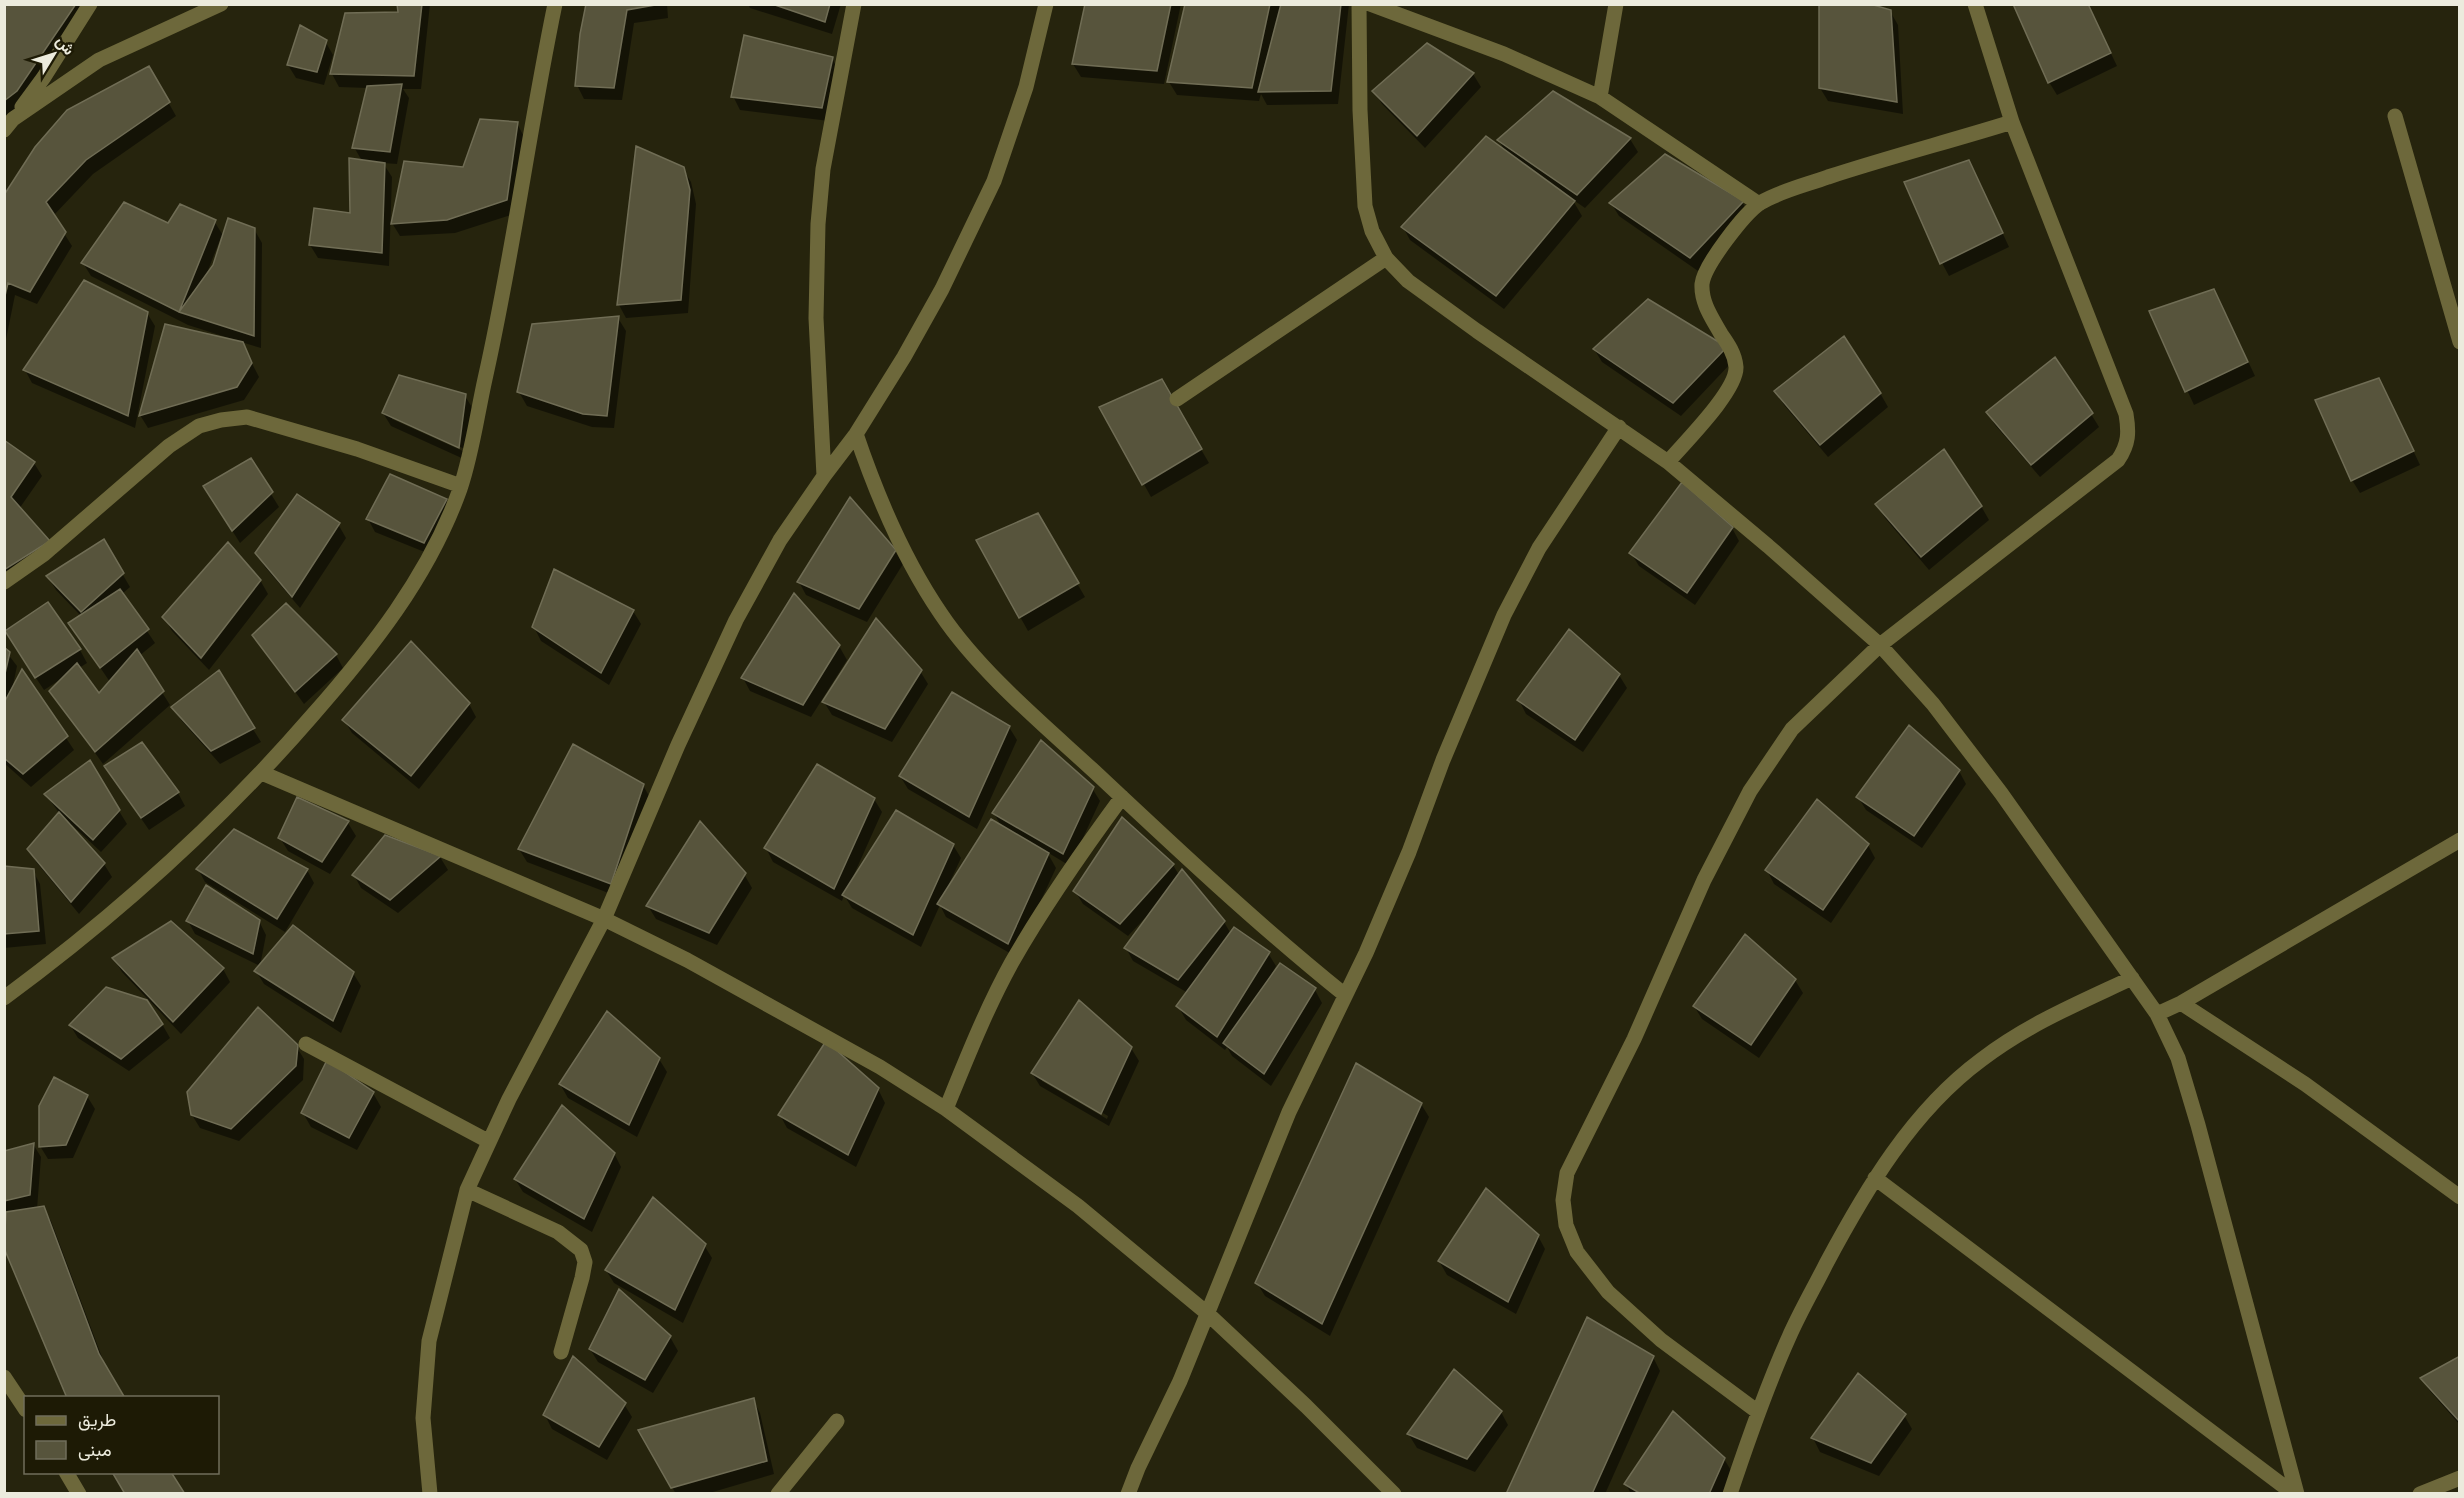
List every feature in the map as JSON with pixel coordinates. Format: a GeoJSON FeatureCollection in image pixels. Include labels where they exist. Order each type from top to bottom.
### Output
{"type":"FeatureCollection","features":[{"type":"Feature","properties":{"kind":"street"},"geometry":{"type":"LineString","coordinates":[[9,124],[44,77],[90,4]]}},
{"type":"Feature","properties":{"kind":"street"},"geometry":{"type":"LineString","coordinates":[[9,124],[99,60],[221,4]]}},
{"type":"Feature","properties":{"kind":"street"},"geometry":{"type":"LineString","coordinates":[[4,998],[83,938],[160,873],[262,773],[364,655],[420,576],[445,527],[461,486],[501,310],[555,4]]}},
{"type":"Feature","properties":{"kind":"street"},"geometry":{"type":"LineString","coordinates":[[824,476],[816,318],[819,224],[823,169],[854,4]]}},
{"type":"Feature","properties":{"kind":"street"},"geometry":{"type":"LineString","coordinates":[[430,1494],[423,1418],[429,1341],[467,1190],[488,1141],[604,919],[678,745],[736,620],[780,540],[856,434],[904,357],[942,289],[994,181],[1026,87],[1046,4]]}},
{"type":"Feature","properties":{"kind":"street"},"geometry":{"type":"LineString","coordinates":[[1359,4],[1360,110],[1365,206],[1372,231],[1386,258],[1408,281],[1477,331],[1668,462],[1880,645],[1933,704],[2001,793],[2157,1014],[2178,1058],[2198,1125],[2296,1494]]}},
{"type":"Feature","properties":{"kind":"street"},"geometry":{"type":"LineString","coordinates":[[1370,4],[1504,54],[1600,97],[1759,204]]}},
{"type":"Feature","properties":{"kind":"street"},"geometry":{"type":"LineString","coordinates":[[1600,97],[1616,4]]}},
{"type":"Feature","properties":{"kind":"street"},"geometry":{"type":"LineString","coordinates":[[1758,1412],[1661,1340],[1608,1292],[1577,1252],[1566,1225],[1563,1200],[1565,1182],[1567,1173],[1634,1039],[1704,880],[1750,791],[1792,729],[1880,645],[2118,460],[2125,450],[2129,434],[2126,414],[2012,122],[1975,4]]}},
{"type":"Feature","properties":{"kind":"street"},"geometry":{"type":"LineString","coordinates":[[2395,116],[2460,342]]}},
{"type":"Feature","properties":{"kind":"street"},"geometry":{"type":"LineString","coordinates":[[1668,462],[1724,397],[1734,379],[1736,368],[1733,354],[1704,303],[1702,284],[1705,272],[1714,255],[1759,204],[1838,174],[2012,122]]}},
{"type":"Feature","properties":{"kind":"street"},"geometry":{"type":"LineString","coordinates":[[1177,399],[1386,258]]}},
{"type":"Feature","properties":{"kind":"street"},"geometry":{"type":"LineString","coordinates":[[4,582],[44,554],[169,446],[199,426],[221,420],[248,417],[357,449],[461,486]]}},
{"type":"Feature","properties":{"kind":"street"},"geometry":{"type":"LineString","coordinates":[[1128,1494],[1180,1381],[1289,1112],[1345,996],[1409,852],[1443,760],[1504,615],[1539,548],[1619,427]]}},
{"type":"Feature","properties":{"kind":"street"},"geometry":{"type":"LineString","coordinates":[[856,434],[873,483],[913,569],[941,614],[972,654],[1247,913],[1345,996]]}},
{"type":"Feature","properties":{"kind":"street"},"geometry":{"type":"LineString","coordinates":[[262,773],[604,919],[687,960],[880,1067],[946,1109],[1078,1206],[1208,1314],[1306,1406],[1394,1494]]}},
{"type":"Feature","properties":{"kind":"street"},"geometry":{"type":"LineString","coordinates":[[946,1109],[972,1045],[1011,963],[1071,868],[1122,797]]}},
{"type":"Feature","properties":{"kind":"street"},"geometry":{"type":"LineString","coordinates":[[2157,1014],[2181,1003],[2460,840]]}},
{"type":"Feature","properties":{"kind":"street"},"geometry":{"type":"LineString","coordinates":[[1730,1494],[1758,1412],[1790,1334],[1843,1232],[1875,1178],[1925,1110],[1978,1061],[2020,1031],[2132,978]]}},
{"type":"Feature","properties":{"kind":"street"},"geometry":{"type":"LineString","coordinates":[[2181,1003],[2305,1084],[2460,1197]]}},
{"type":"Feature","properties":{"kind":"street"},"geometry":{"type":"LineString","coordinates":[[306,1044],[488,1141]]}},
{"type":"Feature","properties":{"kind":"street"},"geometry":{"type":"LineString","coordinates":[[1875,1178],[2296,1494]]}},
{"type":"Feature","properties":{"kind":"street"},"geometry":{"type":"LineString","coordinates":[[467,1190],[558,1233],[581,1250],[585,1262],[582,1278],[561,1352]]}},
{"type":"Feature","properties":{"kind":"street"},"geometry":{"type":"LineString","coordinates":[[4,1377],[24,1407]]}},
{"type":"Feature","properties":{"kind":"street"},"geometry":{"type":"LineString","coordinates":[[778,1494],[837,1421]]}},
{"type":"Feature","properties":{"kind":"street"},"geometry":{"type":"LineString","coordinates":[[67,1474],[79,1494]]}},
{"type":"Feature","properties":{"kind":"street"},"geometry":{"type":"LineString","coordinates":[[2420,1494],[2460,1478]]}},
{"type":"Feature","properties":{"kind":"building"},"geometry":{"type":"Polygon","coordinates":[[[4,4],[76,4],[17,91],[4,101],[4,4]]]}},
{"type":"Feature","properties":{"kind":"building"},"geometry":{"type":"Polygon","coordinates":[[[397,4],[422,4],[414,76],[330,74],[345,13],[398,12],[397,4]]]}},
{"type":"Feature","properties":{"kind":"building"},"geometry":{"type":"Polygon","coordinates":[[[586,4],[661,4],[627,10],[614,88],[575,86],[580,34],[586,4]]]}},
{"type":"Feature","properties":{"kind":"building"},"geometry":{"type":"Polygon","coordinates":[[[772,4],[830,4],[825,22],[772,4]]]}},
{"type":"Feature","properties":{"kind":"building"},"geometry":{"type":"Polygon","coordinates":[[[1085,4],[1171,4],[1157,71],[1072,64],[1085,4]]]}},
{"type":"Feature","properties":{"kind":"building"},"geometry":{"type":"Polygon","coordinates":[[[1185,4],[1270,4],[1252,88],[1167,82],[1185,4]]]}},
{"type":"Feature","properties":{"kind":"building"},"geometry":{"type":"Polygon","coordinates":[[[1281,4],[1341,4],[1331,91],[1258,92],[1281,4]]]}},
{"type":"Feature","properties":{"kind":"building"},"geometry":{"type":"Polygon","coordinates":[[[1819,4],[1870,4],[1891,10],[1897,102],[1819,88],[1819,4]]]}},
{"type":"Feature","properties":{"kind":"building"},"geometry":{"type":"Polygon","coordinates":[[[2013,4],[2088,4],[2111,53],[2048,83],[2013,4]]]}},
{"type":"Feature","properties":{"kind":"building"},"geometry":{"type":"Polygon","coordinates":[[[300,25],[327,40],[317,72],[287,65],[300,25]]]}},
{"type":"Feature","properties":{"kind":"building"},"geometry":{"type":"Polygon","coordinates":[[[744,35],[833,57],[822,108],[731,97],[744,35]]]}},
{"type":"Feature","properties":{"kind":"building"},"geometry":{"type":"Polygon","coordinates":[[[1427,43],[1474,73],[1417,136],[1372,91],[1427,43]]]}},
{"type":"Feature","properties":{"kind":"building"},"geometry":{"type":"Polygon","coordinates":[[[149,66],[170,102],[86,160],[46,202],[66,232],[30,292],[8,283],[4,300],[4,195],[35,147],[67,110],[149,66]]]}},
{"type":"Feature","properties":{"kind":"building"},"geometry":{"type":"Polygon","coordinates":[[[402,84],[390,152],[352,148],[367,86],[402,84]]]}},
{"type":"Feature","properties":{"kind":"building"},"geometry":{"type":"Polygon","coordinates":[[[1553,91],[1631,138],[1577,195],[1497,140],[1553,91]]]}},
{"type":"Feature","properties":{"kind":"building"},"geometry":{"type":"Polygon","coordinates":[[[480,119],[518,122],[507,200],[447,220],[391,224],[404,161],[463,167],[480,119]]]}},
{"type":"Feature","properties":{"kind":"building"},"geometry":{"type":"Polygon","coordinates":[[[1486,136],[1575,201],[1496,296],[1401,227],[1486,136]]]}},
{"type":"Feature","properties":{"kind":"building"},"geometry":{"type":"Polygon","coordinates":[[[636,146],[684,167],[690,190],[681,300],[617,305],[636,146]]]}},
{"type":"Feature","properties":{"kind":"building"},"geometry":{"type":"Polygon","coordinates":[[[1665,154],[1744,201],[1690,258],[1609,203],[1665,154]]]}},
{"type":"Feature","properties":{"kind":"building"},"geometry":{"type":"Polygon","coordinates":[[[349,158],[385,163],[382,253],[309,245],[314,208],[350,213],[349,158]]]}},
{"type":"Feature","properties":{"kind":"building"},"geometry":{"type":"Polygon","coordinates":[[[1969,160],[2003,233],[1940,264],[1904,182],[1969,160]]]}},
{"type":"Feature","properties":{"kind":"building"},"geometry":{"type":"Polygon","coordinates":[[[124,202],[168,223],[180,204],[216,220],[179,312],[81,263],[124,202]]]}},
{"type":"Feature","properties":{"kind":"building"},"geometry":{"type":"Polygon","coordinates":[[[228,218],[255,228],[254,336],[179,312],[213,265],[228,218]]]}},
{"type":"Feature","properties":{"kind":"building"},"geometry":{"type":"Polygon","coordinates":[[[84,280],[148,312],[128,416],[23,370],[84,280]]]}},
{"type":"Feature","properties":{"kind":"building"},"geometry":{"type":"Polygon","coordinates":[[[2214,289],[2248,362],[2185,392],[2149,311],[2214,289]]]}},
{"type":"Feature","properties":{"kind":"building"},"geometry":{"type":"Polygon","coordinates":[[[1648,299],[1727,347],[1673,403],[1593,349],[1648,299]]]}},
{"type":"Feature","properties":{"kind":"building"},"geometry":{"type":"Polygon","coordinates":[[[619,316],[607,416],[583,414],[517,392],[532,324],[619,316]]]}},
{"type":"Feature","properties":{"kind":"building"},"geometry":{"type":"Polygon","coordinates":[[[165,324],[243,342],[252,363],[237,387],[139,416],[165,324]]]}},
{"type":"Feature","properties":{"kind":"building"},"geometry":{"type":"Polygon","coordinates":[[[1844,336],[1881,393],[1820,445],[1774,391],[1844,336]]]}},
{"type":"Feature","properties":{"kind":"building"},"geometry":{"type":"Polygon","coordinates":[[[2055,357],[2093,413],[2031,465],[1986,412],[2055,357]]]}},
{"type":"Feature","properties":{"kind":"building"},"geometry":{"type":"Polygon","coordinates":[[[399,375],[466,394],[459,448],[382,413],[399,375]]]}},
{"type":"Feature","properties":{"kind":"building"},"geometry":{"type":"Polygon","coordinates":[[[2379,378],[2414,451],[2351,481],[2315,400],[2379,378]]]}},
{"type":"Feature","properties":{"kind":"building"},"geometry":{"type":"Polygon","coordinates":[[[1162,379],[1202,449],[1142,485],[1099,407],[1162,379]]]}},
{"type":"Feature","properties":{"kind":"building"},"geometry":{"type":"Polygon","coordinates":[[[4,440],[35,462],[11,497],[50,541],[4,570],[4,440]]]}},
{"type":"Feature","properties":{"kind":"building"},"geometry":{"type":"Polygon","coordinates":[[[1944,449],[1982,506],[1921,557],[1875,504],[1944,449]]]}},
{"type":"Feature","properties":{"kind":"building"},"geometry":{"type":"Polygon","coordinates":[[[251,458],[273,492],[232,531],[203,486],[251,458]]]}},
{"type":"Feature","properties":{"kind":"building"},"geometry":{"type":"Polygon","coordinates":[[[390,474],[447,499],[424,543],[366,519],[390,474]]]}},
{"type":"Feature","properties":{"kind":"building"},"geometry":{"type":"Polygon","coordinates":[[[1682,482],[1733,527],[1687,593],[1629,553],[1682,482]]]}},
{"type":"Feature","properties":{"kind":"building"},"geometry":{"type":"Polygon","coordinates":[[[297,494],[340,523],[292,597],[255,553],[297,494]]]}},
{"type":"Feature","properties":{"kind":"building"},"geometry":{"type":"Polygon","coordinates":[[[850,497],[896,550],[859,609],[797,582],[850,497]]]}},
{"type":"Feature","properties":{"kind":"building"},"geometry":{"type":"Polygon","coordinates":[[[1038,513],[1079,583],[1019,618],[976,540],[1038,513]]]}},
{"type":"Feature","properties":{"kind":"building"},"geometry":{"type":"Polygon","coordinates":[[[104,539],[124,573],[81,612],[46,576],[104,539]]]}},
{"type":"Feature","properties":{"kind":"building"},"geometry":{"type":"Polygon","coordinates":[[[228,542],[261,580],[201,658],[162,617],[228,542]]]}},
{"type":"Feature","properties":{"kind":"building"},"geometry":{"type":"Polygon","coordinates":[[[554,569],[634,610],[601,673],[532,627],[554,569]]]}},
{"type":"Feature","properties":{"kind":"building"},"geometry":{"type":"Polygon","coordinates":[[[120,589],[149,629],[100,668],[68,623],[120,589]]]}},
{"type":"Feature","properties":{"kind":"building"},"geometry":{"type":"Polygon","coordinates":[[[794,593],[840,645],[803,705],[741,678],[794,593]]]}},
{"type":"Feature","properties":{"kind":"building"},"geometry":{"type":"Polygon","coordinates":[[[48,602],[81,649],[35,678],[5,631],[48,602]]]}},
{"type":"Feature","properties":{"kind":"building"},"geometry":{"type":"Polygon","coordinates":[[[286,603],[337,654],[295,692],[252,635],[286,603]]]}},
{"type":"Feature","properties":{"kind":"building"},"geometry":{"type":"Polygon","coordinates":[[[876,618],[922,670],[885,729],[822,702],[876,618]]]}},
{"type":"Feature","properties":{"kind":"building"},"geometry":{"type":"Polygon","coordinates":[[[1569,629],[1620,674],[1575,740],[1517,700],[1569,629]]]}},
{"type":"Feature","properties":{"kind":"building"},"geometry":{"type":"Polygon","coordinates":[[[411,641],[470,703],[411,776],[342,720],[411,641]]]}},
{"type":"Feature","properties":{"kind":"building"},"geometry":{"type":"Polygon","coordinates":[[[4,647],[10,652],[4,678],[4,647]]]}},
{"type":"Feature","properties":{"kind":"building"},"geometry":{"type":"Polygon","coordinates":[[[137,649],[164,691],[95,752],[49,691],[77,663],[99,693],[137,649]]]}},
{"type":"Feature","properties":{"kind":"building"},"geometry":{"type":"Polygon","coordinates":[[[22,669],[68,736],[23,774],[4,758],[4,703],[22,669]]]}},
{"type":"Feature","properties":{"kind":"building"},"geometry":{"type":"Polygon","coordinates":[[[219,670],[255,728],[211,751],[171,707],[219,670]]]}},
{"type":"Feature","properties":{"kind":"building"},"geometry":{"type":"Polygon","coordinates":[[[952,692],[1010,726],[969,817],[899,776],[952,692]]]}},
{"type":"Feature","properties":{"kind":"building"},"geometry":{"type":"Polygon","coordinates":[[[1909,725],[1960,770],[1914,836],[1856,797],[1909,725]]]}},
{"type":"Feature","properties":{"kind":"building"},"geometry":{"type":"Polygon","coordinates":[[[1041,740],[1094,787],[1063,854],[992,813],[1041,740]]]}},
{"type":"Feature","properties":{"kind":"building"},"geometry":{"type":"Polygon","coordinates":[[[142,742],[179,792],[141,818],[104,766],[142,742]]]}},
{"type":"Feature","properties":{"kind":"building"},"geometry":{"type":"Polygon","coordinates":[[[573,744],[644,784],[611,884],[518,849],[573,744]]]}},
{"type":"Feature","properties":{"kind":"building"},"geometry":{"type":"Polygon","coordinates":[[[90,760],[120,810],[93,840],[44,794],[90,760]]]}},
{"type":"Feature","properties":{"kind":"building"},"geometry":{"type":"Polygon","coordinates":[[[817,764],[875,798],[834,889],[764,848],[817,764]]]}},
{"type":"Feature","properties":{"kind":"building"},"geometry":{"type":"Polygon","coordinates":[[[297,797],[349,821],[322,862],[278,838],[297,797]]]}},
{"type":"Feature","properties":{"kind":"building"},"geometry":{"type":"Polygon","coordinates":[[[1817,799],[1869,844],[1823,910],[1765,870],[1817,799]]]}},
{"type":"Feature","properties":{"kind":"building"},"geometry":{"type":"Polygon","coordinates":[[[896,810],[954,844],[913,935],[842,895],[896,810]]]}},
{"type":"Feature","properties":{"kind":"building"},"geometry":{"type":"Polygon","coordinates":[[[59,812],[105,863],[71,902],[27,849],[59,812]]]}},
{"type":"Feature","properties":{"kind":"building"},"geometry":{"type":"Polygon","coordinates":[[[1122,817],[1174,864],[1120,924],[1073,891],[1122,817]]]}},
{"type":"Feature","properties":{"kind":"building"},"geometry":{"type":"Polygon","coordinates":[[[991,819],[1049,853],[1008,944],[937,904],[991,819]]]}},
{"type":"Feature","properties":{"kind":"building"},"geometry":{"type":"Polygon","coordinates":[[[700,821],[746,873],[709,933],[646,906],[700,821]]]}},
{"type":"Feature","properties":{"kind":"building"},"geometry":{"type":"Polygon","coordinates":[[[234,829],[308,869],[277,919],[196,869],[234,829]]]}},
{"type":"Feature","properties":{"kind":"building"},"geometry":{"type":"Polygon","coordinates":[[[385,835],[441,856],[390,900],[352,875],[385,835]]]}},
{"type":"Feature","properties":{"kind":"building"},"geometry":{"type":"Polygon","coordinates":[[[4,866],[34,869],[39,931],[4,934],[4,866]]]}},
{"type":"Feature","properties":{"kind":"building"},"geometry":{"type":"Polygon","coordinates":[[[1182,869],[1225,921],[1178,980],[1124,948],[1182,869]]]}},
{"type":"Feature","properties":{"kind":"building"},"geometry":{"type":"Polygon","coordinates":[[[206,885],[260,920],[253,954],[186,921],[206,885]]]}},
{"type":"Feature","properties":{"kind":"building"},"geometry":{"type":"Polygon","coordinates":[[[171,921],[224,968],[173,1022],[112,958],[171,921]]]}},
{"type":"Feature","properties":{"kind":"building"},"geometry":{"type":"Polygon","coordinates":[[[293,925],[354,972],[333,1021],[254,971],[293,925]]]}},
{"type":"Feature","properties":{"kind":"building"},"geometry":{"type":"Polygon","coordinates":[[[1234,927],[1270,952],[1217,1037],[1176,1006],[1234,927]]]}},
{"type":"Feature","properties":{"kind":"building"},"geometry":{"type":"Polygon","coordinates":[[[1745,934],[1796,979],[1751,1045],[1693,1006],[1745,934]]]}},
{"type":"Feature","properties":{"kind":"building"},"geometry":{"type":"Polygon","coordinates":[[[1280,963],[1316,988],[1264,1074],[1223,1043],[1280,963]]]}},
{"type":"Feature","properties":{"kind":"building"},"geometry":{"type":"Polygon","coordinates":[[[106,987],[147,1000],[163,1024],[121,1059],[69,1025],[106,987]]]}},
{"type":"Feature","properties":{"kind":"building"},"geometry":{"type":"Polygon","coordinates":[[[1079,1000],[1132,1047],[1101,1114],[1031,1073],[1079,1000]]]}},
{"type":"Feature","properties":{"kind":"building"},"geometry":{"type":"Polygon","coordinates":[[[258,1007],[298,1045],[296,1066],[231,1129],[191,1115],[187,1092],[258,1007]]]}},
{"type":"Feature","properties":{"kind":"building"},"geometry":{"type":"Polygon","coordinates":[[[607,1011],[660,1058],[629,1125],[559,1084],[607,1011]]]}},
{"type":"Feature","properties":{"kind":"building"},"geometry":{"type":"Polygon","coordinates":[[[826,1041],[879,1088],[848,1155],[778,1115],[826,1041]]]}},
{"type":"Feature","properties":{"kind":"building"},"geometry":{"type":"Polygon","coordinates":[[[327,1060],[374,1092],[349,1138],[301,1113],[327,1060]]]}},
{"type":"Feature","properties":{"kind":"building"},"geometry":{"type":"Polygon","coordinates":[[[1356,1063],[1422,1103],[1322,1324],[1255,1283],[1356,1063]]]}},
{"type":"Feature","properties":{"kind":"building"},"geometry":{"type":"Polygon","coordinates":[[[54,1077],[88,1095],[66,1145],[39,1147],[39,1106],[54,1077]]]}},
{"type":"Feature","properties":{"kind":"building"},"geometry":{"type":"Polygon","coordinates":[[[562,1105],[615,1153],[584,1219],[514,1179],[562,1105]]]}},
{"type":"Feature","properties":{"kind":"building"},"geometry":{"type":"Polygon","coordinates":[[[34,1143],[30,1195],[4,1201],[4,1151],[34,1143]]]}},
{"type":"Feature","properties":{"kind":"building"},"geometry":{"type":"Polygon","coordinates":[[[1486,1188],[1539,1235],[1508,1302],[1438,1261],[1486,1188]]]}},
{"type":"Feature","properties":{"kind":"building"},"geometry":{"type":"Polygon","coordinates":[[[653,1197],[706,1244],[675,1310],[605,1270],[653,1197]]]}},
{"type":"Feature","properties":{"kind":"building"},"geometry":{"type":"Polygon","coordinates":[[[44,1206],[99,1354],[124,1396],[66,1396],[4,1248],[6,1212],[44,1206]]]}},
{"type":"Feature","properties":{"kind":"building"},"geometry":{"type":"Polygon","coordinates":[[[619,1289],[671,1336],[645,1380],[589,1349],[619,1289]]]}},
{"type":"Feature","properties":{"kind":"building"},"geometry":{"type":"Polygon","coordinates":[[[1587,1317],[1654,1356],[1592,1494],[1506,1494],[1587,1317]]]}},
{"type":"Feature","properties":{"kind":"building"},"geometry":{"type":"Polygon","coordinates":[[[573,1356],[626,1403],[599,1447],[543,1415],[573,1356]]]}},
{"type":"Feature","properties":{"kind":"building"},"geometry":{"type":"Polygon","coordinates":[[[2460,1356],[2460,1422],[2420,1378],[2460,1356]]]}},
{"type":"Feature","properties":{"kind":"building"},"geometry":{"type":"Polygon","coordinates":[[[1454,1369],[1502,1411],[1467,1459],[1407,1434],[1454,1369]]]}},
{"type":"Feature","properties":{"kind":"building"},"geometry":{"type":"Polygon","coordinates":[[[1858,1373],[1906,1414],[1871,1463],[1811,1438],[1858,1373]]]}},
{"type":"Feature","properties":{"kind":"building"},"geometry":{"type":"Polygon","coordinates":[[[754,1398],[767,1461],[671,1488],[638,1430],[754,1398]]]}},
{"type":"Feature","properties":{"kind":"building"},"geometry":{"type":"Polygon","coordinates":[[[1673,1411],[1725,1458],[1709,1494],[1641,1494],[1624,1484],[1673,1411]]]}},
{"type":"Feature","properties":{"kind":"building"},"geometry":{"type":"Polygon","coordinates":[[[113,1474],[172,1474],[185,1494],[125,1494],[113,1474]]]}}]}
